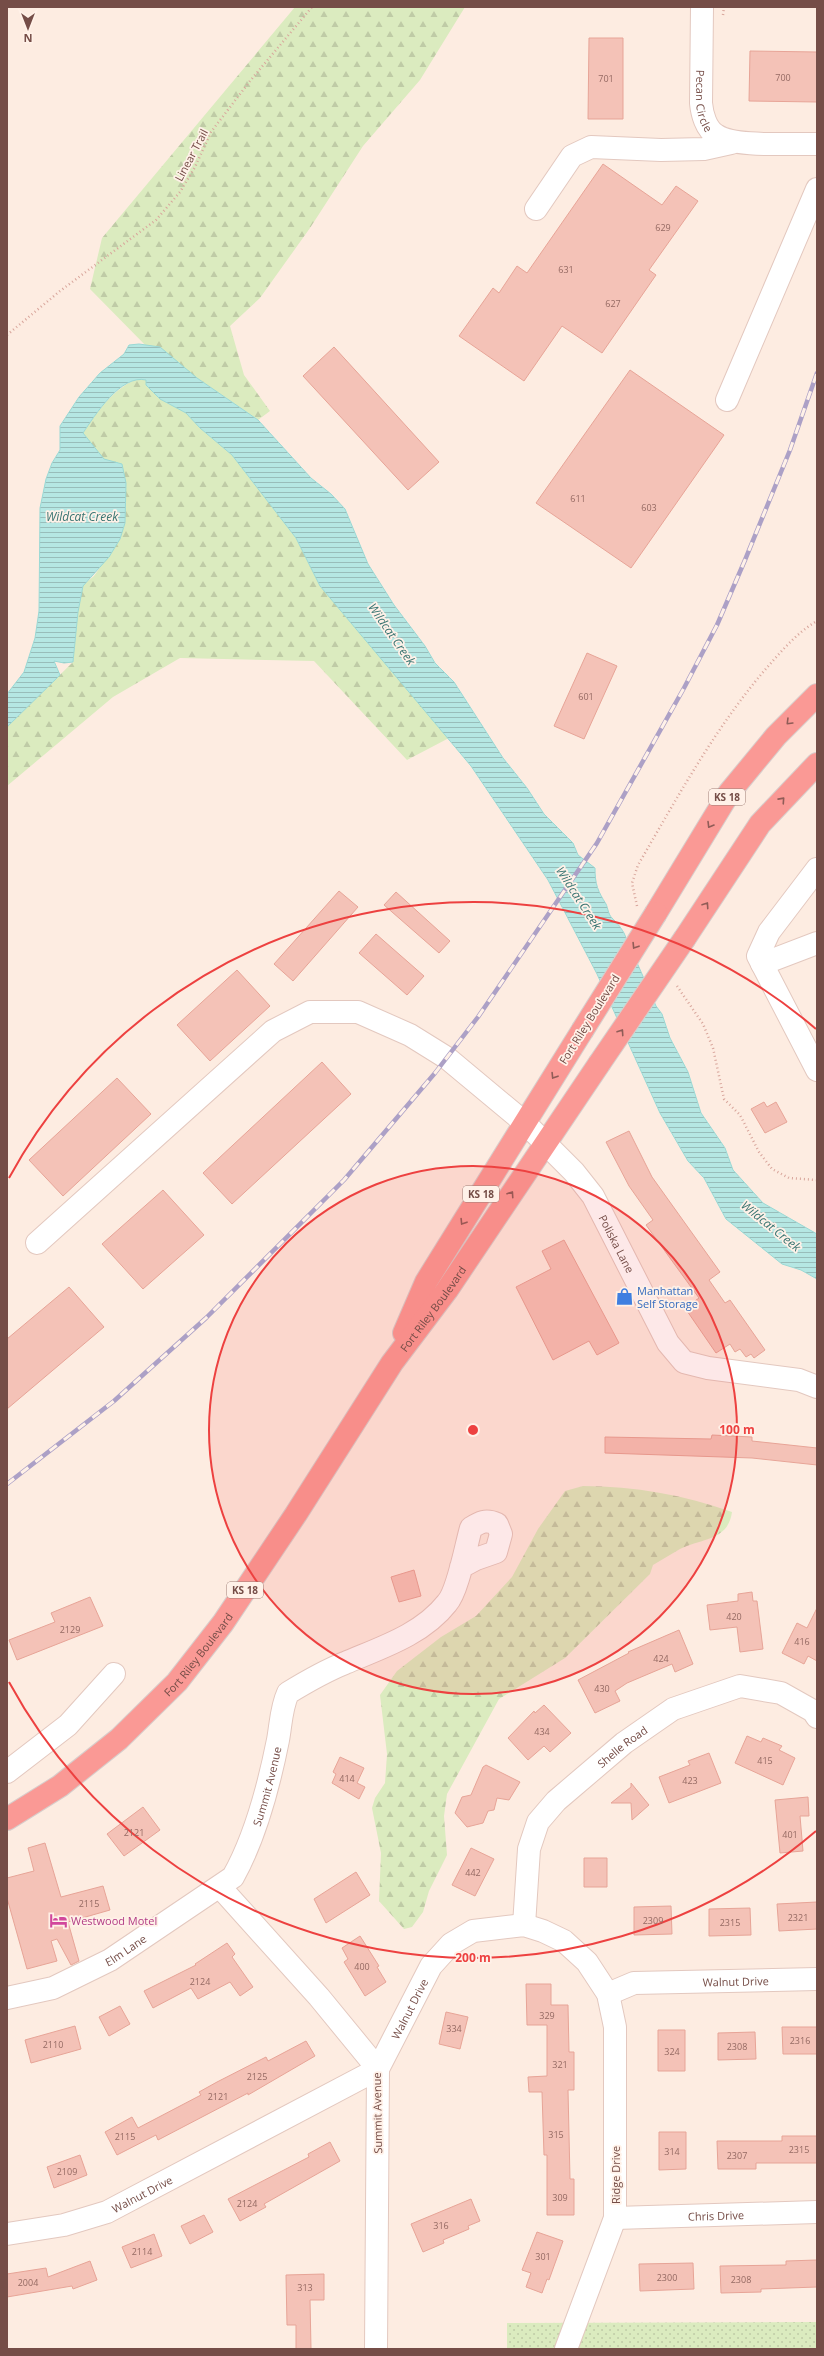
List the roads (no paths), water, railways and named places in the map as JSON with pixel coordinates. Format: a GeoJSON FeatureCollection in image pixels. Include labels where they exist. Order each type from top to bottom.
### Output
{"type":"FeatureCollection","features":[{"type":"Feature","properties":{"kind":"highway","name":"Fort Riley Boulevard"},"geometry":{"type":"LineString","coordinates":[[392,1363],[426,1282],[729,794],[776,736],[817,695]]}},
{"type":"Feature","properties":{"kind":"highway","name":"Fort Riley Boulevard"},"geometry":{"type":"LineString","coordinates":[[7,1819],[60,1786],[119,1739],[177,1682],[223,1623],[296,1514],[392,1363],[447,1290],[685,938],[760,824],[817,764]]}},
{"type":"Feature","properties":{"kind":"street","name":"Pecan Circle"},"geometry":{"type":"LineString","coordinates":[[702,7],[701,103],[703,118],[715,135],[731,142],[817,144]]}},
{"type":"Feature","properties":{"kind":"street"},"geometry":{"type":"LineString","coordinates":[[536,209],[572,156],[591,147],[661,150],[704,149],[731,142]]}},
{"type":"Feature","properties":{"kind":"street"},"geometry":{"type":"LineString","coordinates":[[727,400],[817,189]]}},
{"type":"Feature","properties":{"kind":"street"},"geometry":{"type":"LineString","coordinates":[[817,870],[768,932],[758,956],[817,1070]]}},
{"type":"Feature","properties":{"kind":"street"},"geometry":{"type":"LineString","coordinates":[[762,964],[817,943]]}},
{"type":"Feature","properties":{"kind":"street","name":"Poliska Lane"},"geometry":{"type":"LineString","coordinates":[[37,1243],[272,1031],[310,1012],[358,1012],[410,1035],[446,1058],[525,1123],[574,1172],[593,1196],[668,1343],[684,1362],[708,1368],[799,1380],[817,1387]]}},
{"type":"Feature","properties":{"kind":"street","name":"Summit Avenue"},"geometry":{"type":"LineString","coordinates":[[376,2349],[378,2069],[226,1882],[244,1856],[267,1784],[278,1741],[284,1702],[288,1692],[344,1663],[404,1637],[431,1618],[448,1603],[461,1568]]}},
{"type":"Feature","properties":{"kind":"street"},"geometry":{"type":"LineString","coordinates":[[9,1766],[68,1725],[114,1674]]}},
{"type":"Feature","properties":{"kind":"street","name":"Shelle Road"},"geometry":{"type":"LineString","coordinates":[[524,1925],[529,1849],[538,1822],[556,1801],[624,1743],[673,1709],[740,1686],[781,1693],[813,1711],[817,1717]]}},
{"type":"Feature","properties":{"kind":"street","name":"Elm Lane"},"geometry":{"type":"LineString","coordinates":[[7,1998],[53,1988],[110,1960],[226,1882]]}},
{"type":"Feature","properties":{"kind":"street","name":"Walnut Drive"},"geometry":{"type":"LineString","coordinates":[[7,2234],[64,2225],[107,2212],[378,2069],[431,1966],[451,1944],[473,1931],[524,1925],[564,1941],[586,1962],[608,1994],[634,1983],[817,1979]]}},
{"type":"Feature","properties":{"kind":"street","name":"Ridge Drive"},"geometry":{"type":"LineString","coordinates":[[566,2349],[615,2218],[615,2027],[608,1994]]}},
{"type":"Feature","properties":{"kind":"street","name":"Chris Drive"},"geometry":{"type":"LineString","coordinates":[[615,2218],[817,2212]]}},
{"type":"Feature","properties":{"kind":"water","name":"Wildcat Creek"},"geometry":{"type":"Polygon","coordinates":[[[139,344],[160,347],[197,378],[258,420],[311,478],[331,494],[345,509],[368,564],[394,605],[425,646],[435,663],[454,682],[503,758],[527,788],[544,814],[573,843],[578,855],[595,868],[596,883],[599,891],[609,913],[624,933],[656,1006],[662,1014],[670,1038],[688,1072],[701,1113],[725,1148],[733,1170],[763,1203],[817,1234],[817,1279],[801,1270],[782,1264],[726,1219],[704,1178],[688,1161],[660,1113],[597,974],[548,880],[471,766],[320,586],[296,538],[232,455],[200,428],[186,413],[160,399],[146,385],[146,380],[137,380],[127,383],[118,389],[94,416],[83,433],[104,459],[122,464],[126,483],[125,523],[120,539],[109,557],[83,586],[78,612],[73,662],[64,663],[54,661],[60,675],[7,727],[7,694],[24,672],[35,638],[39,611],[40,508],[46,479],[52,463],[60,450],[60,426],[79,397],[100,373],[124,354],[129,345],[139,344]]]}},
{"type":"Feature","properties":{"kind":"railway"},"geometry":{"type":"LineString","coordinates":[[7,1484],[114,1401],[206,1318],[344,1180],[435,1073],[478,1017],[597,843],[684,688],[717,625],[745,560],[790,450],[817,373]]}},
{"type":"Feature","properties":{"kind":"place","name":"Manhattan Self Storage"},"geometry":{"type":"Point","coordinates":[624,1296]}},
{"type":"Feature","properties":{"kind":"place","name":"Westwood Motel"},"geometry":{"type":"Point","coordinates":[58,1920]}}]}
